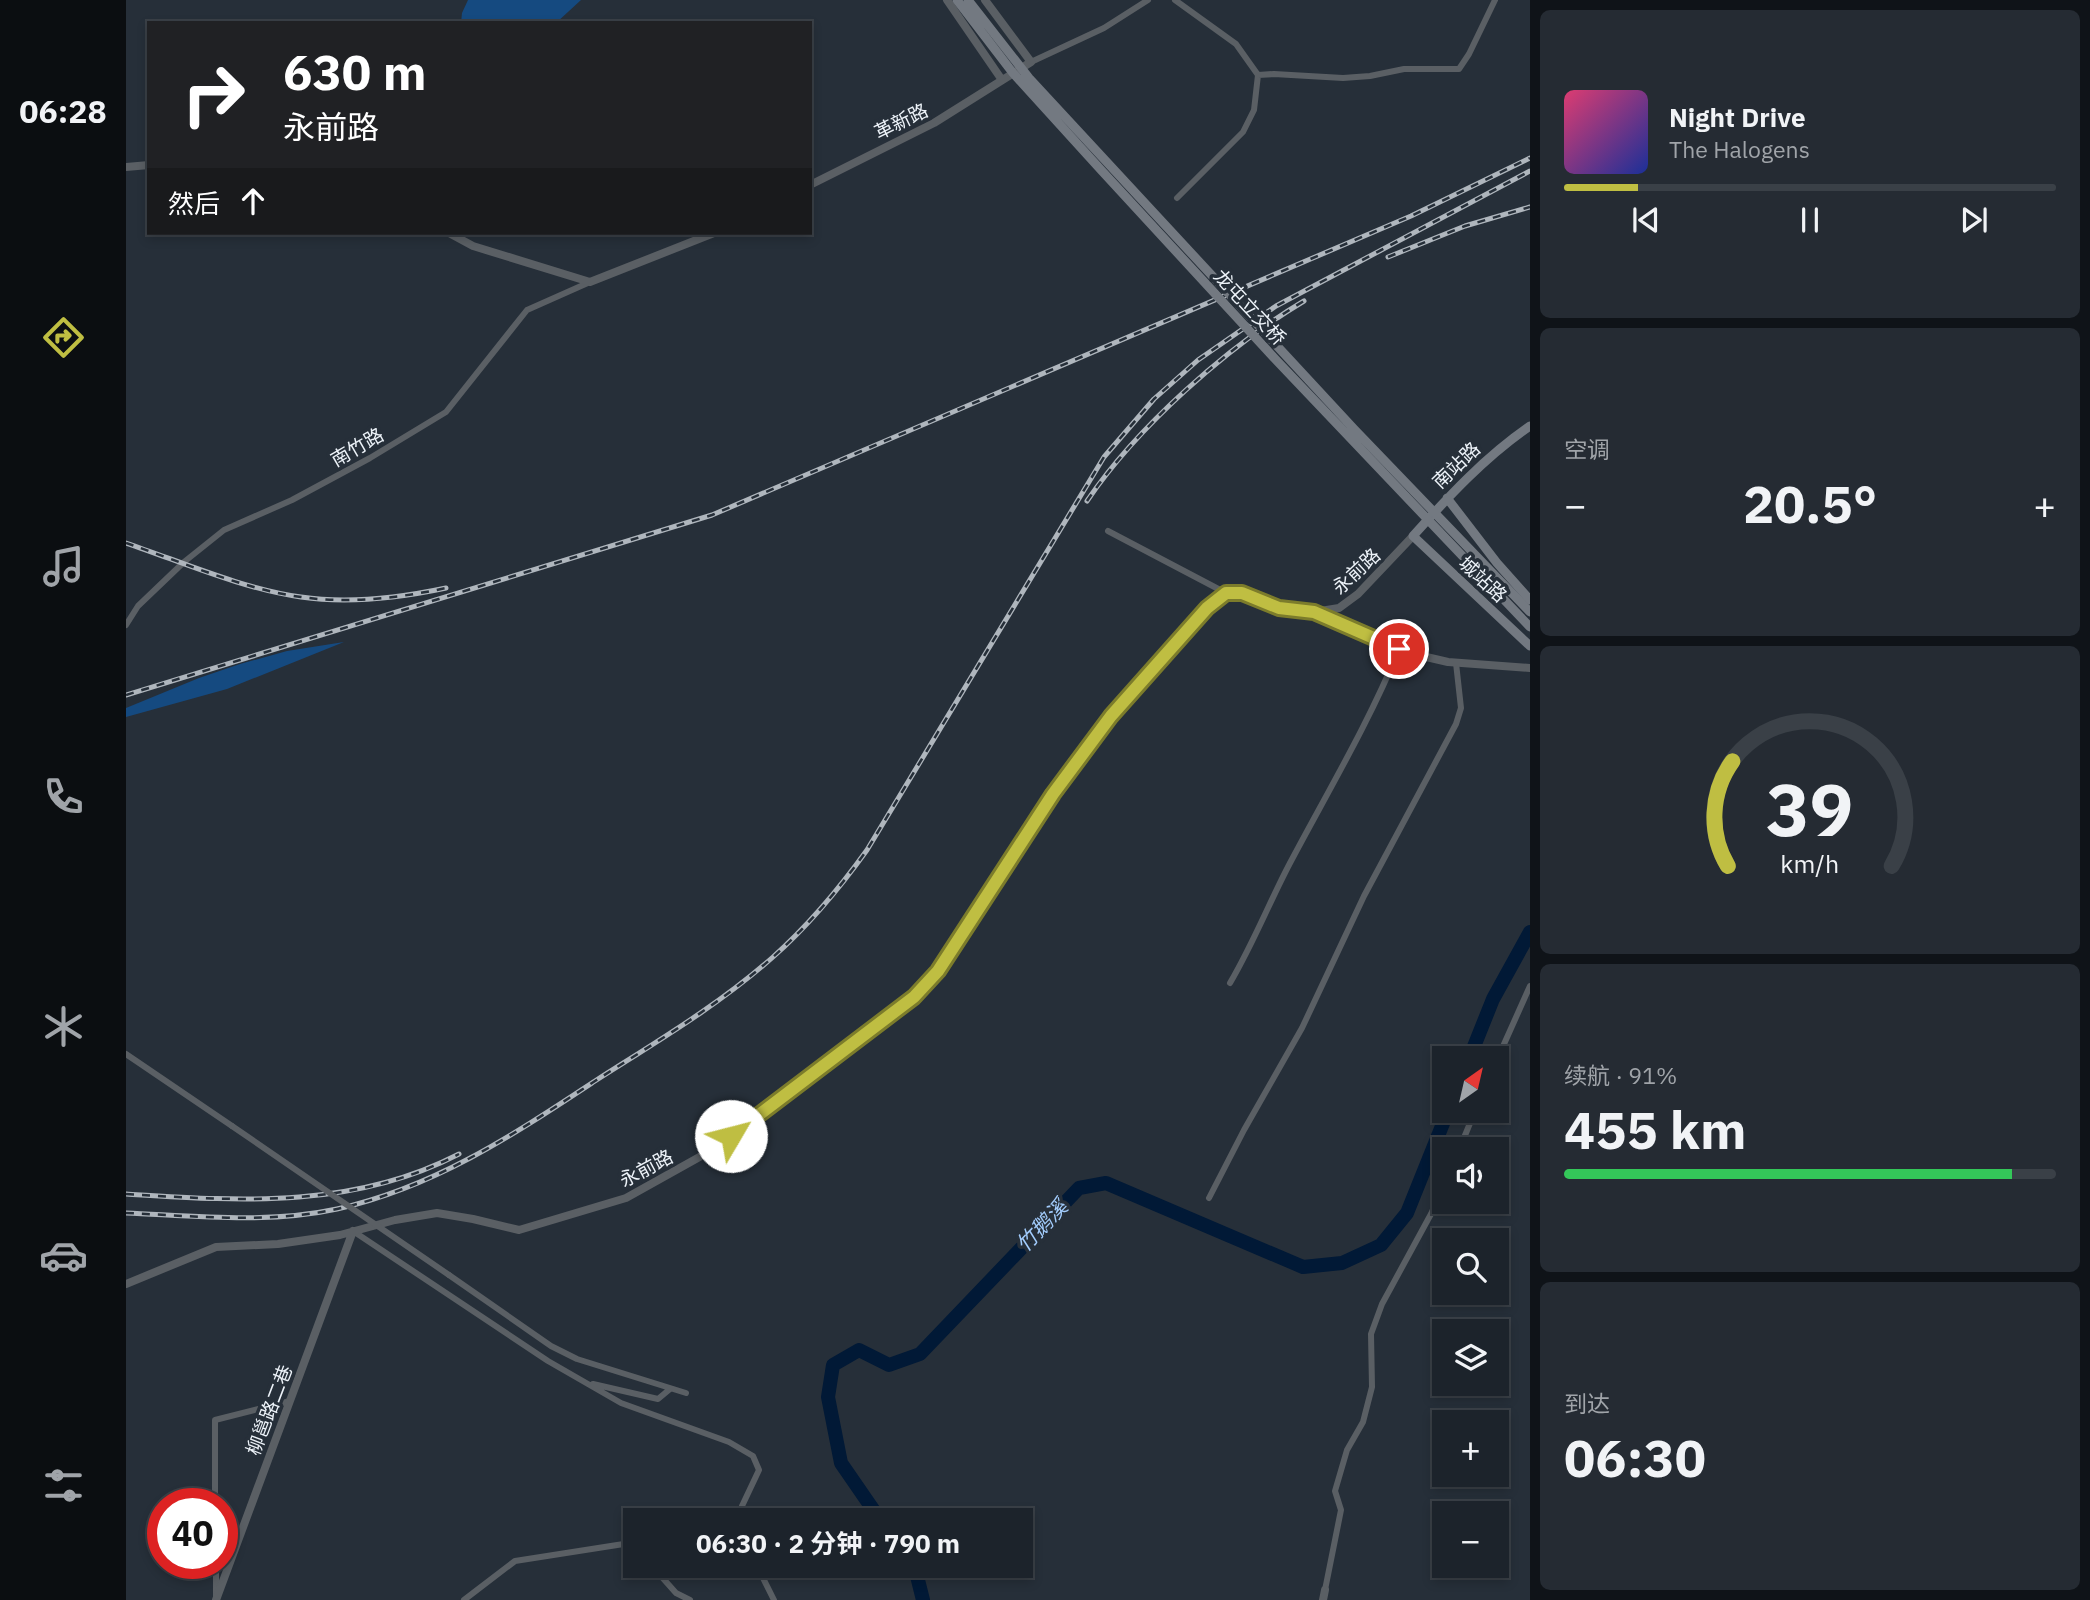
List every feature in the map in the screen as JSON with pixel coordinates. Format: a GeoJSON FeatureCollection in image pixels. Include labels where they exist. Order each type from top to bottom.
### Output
{"type":"FeatureCollection","features":[{"type":"Feature","properties":{"kind":"main road","name":"龙屯立交桥"},"geometry":{"type":"LineString","coordinates":[[957,0],[1013,73],[1102,171],[1278,362],[1530,627]]}},
{"type":"Feature","properties":{"kind":"main road","name":"龙屯立交桥"},"geometry":{"type":"LineString","coordinates":[[968,0],[1029,78],[1354,429],[1530,612]]}},
{"type":"Feature","properties":{"kind":"main road","name":"南站路"},"geometry":{"type":"LineString","coordinates":[[1413,536],[1447,498],[1501,446],[1530,426]]}},
{"type":"Feature","properties":{"kind":"main road","name":"城站路"},"geometry":{"type":"LineString","coordinates":[[1447,498],[1497,563],[1530,600]]}},
{"type":"Feature","properties":{"kind":"main road","name":"城站路"},"geometry":{"type":"LineString","coordinates":[[1413,536],[1530,646]]}},
{"type":"Feature","properties":{"kind":"street"},"geometry":{"type":"LineString","coordinates":[[947,0],[1002,80]]}},
{"type":"Feature","properties":{"kind":"street"},"geometry":{"type":"LineString","coordinates":[[985,0],[1031,62],[1104,28],[1148,0]]}},
{"type":"Feature","properties":{"kind":"street"},"geometry":{"type":"LineString","coordinates":[[1175,0],[1236,44],[1258,75],[1254,110],[1243,132],[1177,198]]}},
{"type":"Feature","properties":{"kind":"street"},"geometry":{"type":"LineString","coordinates":[[1258,75],[1343,78],[1404,69],[1460,69],[1494,0]]}},
{"type":"Feature","properties":{"kind":"street","name":"革新路"},"geometry":{"type":"LineString","coordinates":[[812,184],[933,123],[1031,62]]}},
{"type":"Feature","properties":{"kind":"street"},"geometry":{"type":"LineString","coordinates":[[126,167],[147,165]]}},
{"type":"Feature","properties":{"kind":"street"},"geometry":{"type":"LineString","coordinates":[[453,235],[474,246],[590,282],[709,235]]}},
{"type":"Feature","properties":{"kind":"street","name":"南竹路"},"geometry":{"type":"LineString","coordinates":[[126,625],[138,606],[184,562],[224,530],[292,500],[446,412],[527,310],[590,282]]}},
{"type":"Feature","properties":{"kind":"street"},"geometry":{"type":"LineString","coordinates":[[1108,531],[1226,593]]}},
{"type":"Feature","properties":{"kind":"street","name":"永前路"},"geometry":{"type":"LineString","coordinates":[[126,1284],[216,1247],[278,1244],[438,1213],[519,1230],[626,1198],[712,1150],[914,997],[938,971],[1066,775],[1127,697],[1207,608],[1226,593],[1242,593],[1279,608],[1314,612],[1339,608],[1359,594],[1413,536]]}},
{"type":"Feature","properties":{"kind":"street"},"geometry":{"type":"LineString","coordinates":[[1314,612],[1409,653],[1456,663],[1530,668]]}},
{"type":"Feature","properties":{"kind":"street"},"geometry":{"type":"LineString","coordinates":[[1230,983],[1383,688],[1399,649]]}},
{"type":"Feature","properties":{"kind":"street"},"geometry":{"type":"LineString","coordinates":[[1209,1198],[1302,1028],[1364,896],[1456,724],[1461,708],[1456,663]]}},
{"type":"Feature","properties":{"kind":"street"},"geometry":{"type":"LineString","coordinates":[[1503,1046],[1530,986]]}},
{"type":"Feature","properties":{"kind":"street"},"geometry":{"type":"LineString","coordinates":[[126,1054],[551,1346],[577,1359],[685,1394]]}},
{"type":"Feature","properties":{"kind":"street"},"geometry":{"type":"LineString","coordinates":[[1323,1600],[1341,1510],[1335,1491],[1347,1450],[1363,1422],[1372,1387],[1371,1334],[1382,1304],[1432,1212]]}},
{"type":"Feature","properties":{"kind":"street"},"geometry":{"type":"LineString","coordinates":[[353,1231],[548,1361],[621,1403],[729,1442],[753,1455],[759,1470],[742,1508]]}},
{"type":"Feature","properties":{"kind":"street","name":"柳邕路二巷"},"geometry":{"type":"LineString","coordinates":[[216,1600],[353,1231]]}},
{"type":"Feature","properties":{"kind":"street"},"geometry":{"type":"LineString","coordinates":[[584,1382],[658,1399],[670,1389]]}},
{"type":"Feature","properties":{"kind":"street"},"geometry":{"type":"LineString","coordinates":[[215,1488],[215,1420],[289,1401]]}},
{"type":"Feature","properties":{"kind":"street"},"geometry":{"type":"LineString","coordinates":[[464,1600],[515,1561],[623,1545]]}},
{"type":"Feature","properties":{"kind":"street"},"geometry":{"type":"LineString","coordinates":[[663,1578],[676,1593],[690,1600]]}},
{"type":"Feature","properties":{"kind":"street"},"geometry":{"type":"LineString","coordinates":[[763,1578],[774,1600]]}},
{"type":"Feature","properties":{"kind":"street"},"geometry":{"type":"LineString","coordinates":[[216,1579],[216,1600]]}},
{"type":"Feature","properties":{"kind":"shaded area"},"geometry":{"type":"Polygon","coordinates":[[[468,0],[581,0],[558,21],[461,21],[468,0]]]}},
{"type":"Feature","properties":{"kind":"shaded area"},"geometry":{"type":"Polygon","coordinates":[[[344,642],[227,689],[126,717],[126,708],[199,678],[287,651],[344,642]]]}},
{"type":"Feature","properties":{"kind":"waterway","name":"竹鹅溪"},"geometry":{"type":"LineString","coordinates":[[1474,1046],[1493,999],[1530,932]]}},
{"type":"Feature","properties":{"kind":"waterway","name":"竹鹅溪"},"geometry":{"type":"LineString","coordinates":[[872,1508],[841,1463],[828,1397],[833,1365],[859,1350],[889,1365],[920,1354],[1079,1188],[1106,1183],[1303,1267],[1342,1263],[1381,1245],[1407,1213],[1443,1124]]}},
{"type":"Feature","properties":{"kind":"waterway","name":"竹鹅溪"},"geometry":{"type":"LineString","coordinates":[[918,1578],[923,1600]]}},
{"type":"Feature","properties":{"kind":"railway"},"geometry":{"type":"LineString","coordinates":[[126,695],[712,515],[1411,216],[1530,158]]}},
{"type":"Feature","properties":{"kind":"railway"},"geometry":{"type":"LineString","coordinates":[[126,1213],[232,1218],[311,1214],[373,1199],[407,1187],[472,1157],[534,1121],[731,991],[799,932],[867,850],[1104,457],[1154,399],[1198,360],[1276,306],[1530,171]]}},
{"type":"Feature","properties":{"kind":"railway"},"geometry":{"type":"LineString","coordinates":[[1388,257],[1465,226],[1530,207]]}},
{"type":"Feature","properties":{"kind":"railway"},"geometry":{"type":"LineString","coordinates":[[1087,501],[1131,445],[1185,390],[1245,341],[1304,301]]}},
{"type":"Feature","properties":{"kind":"railway"},"geometry":{"type":"LineString","coordinates":[[126,543],[257,588],[301,597],[374,599],[446,588]]}},
{"type":"Feature","properties":{"kind":"railway"},"geometry":{"type":"LineString","coordinates":[[126,1194],[254,1199],[337,1193],[419,1172],[459,1154]]}},
{"type":"Feature","properties":{"kind":"route"},"geometry":{"type":"LineString","coordinates":[[731,1136],[914,997],[938,971],[1066,775],[1127,697],[1207,608],[1226,593],[1242,593],[1279,608],[1314,612],[1399,649]]}}]}
